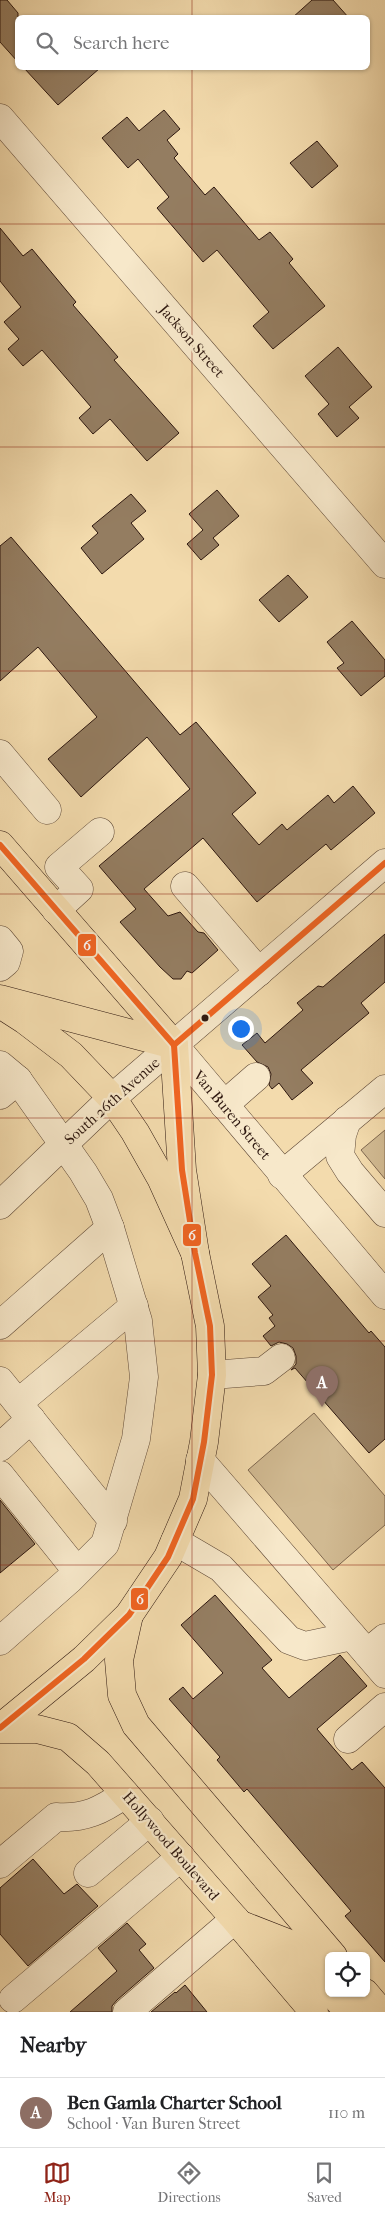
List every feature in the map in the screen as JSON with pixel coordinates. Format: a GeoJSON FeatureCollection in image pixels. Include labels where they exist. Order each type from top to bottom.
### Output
{"type":"FeatureCollection","features":[{"type":"Feature","properties":{"kind":"main road","name":"Van Buren Street"},"geometry":{"type":"LineString","coordinates":[[0,845],[174,1045]]}},
{"type":"Feature","properties":{"kind":"main road"},"geometry":{"type":"LineString","coordinates":[[0,999],[174,1045],[182,1170],[195,1254],[210,1326],[212,1375],[193,1499],[168,1557],[129,1615],[84,1660],[0,1729]]}},
{"type":"Feature","properties":{"kind":"main road"},"geometry":{"type":"LineString","coordinates":[[0,1004],[26,1020],[70,1055],[112,1098],[135,1132],[161,1178],[195,1254]]}},
{"type":"Feature","properties":{"kind":"main road"},"geometry":{"type":"LineString","coordinates":[[129,1615],[119,1660],[122,1696],[136,1725],[330,1952]]}},
{"type":"Feature","properties":{"kind":"main road","name":"Hollywood Boulevard"},"geometry":{"type":"LineString","coordinates":[[0,1729],[37,1729],[68,1737],[98,1763],[238,1922],[314,2012]]}},
{"type":"Feature","properties":{"kind":"main road"},"geometry":{"type":"LineString","coordinates":[[238,1922],[290,1944],[325,1984]]}},
{"type":"Feature","properties":{"kind":"main road"},"geometry":{"type":"LineString","coordinates":[[349,1997],[370,2002]]}},
{"type":"Feature","properties":{"kind":"street","name":"Jackson Street"},"geometry":{"type":"LineString","coordinates":[[0,118],[385,564]]}},
{"type":"Feature","properties":{"kind":"street"},"geometry":{"type":"LineString","coordinates":[[0,754],[46,810]]}},
{"type":"Feature","properties":{"kind":"street"},"geometry":{"type":"LineString","coordinates":[[56,910],[79,889],[59,867],[100,832]]}},
{"type":"Feature","properties":{"kind":"street","name":"South 26th Avenue"},"geometry":{"type":"LineString","coordinates":[[0,1205],[112,1098],[385,863]]}},
{"type":"Feature","properties":{"kind":"street"},"geometry":{"type":"LineString","coordinates":[[185,886],[259,972]]}},
{"type":"Feature","properties":{"kind":"street"},"geometry":{"type":"LineString","coordinates":[[0,940],[9,951],[6,962],[0,967]]}},
{"type":"Feature","properties":{"kind":"street","name":"Van Buren Street"},"geometry":{"type":"LineString","coordinates":[[174,1045],[282,1175],[380,1280]]}},
{"type":"Feature","properties":{"kind":"street"},"geometry":{"type":"LineString","coordinates":[[224,1105],[256,1077]]}},
{"type":"Feature","properties":{"kind":"street"},"geometry":{"type":"LineString","coordinates":[[0,1640],[105,1544],[136,1439],[144,1377],[138,1321],[110,1228],[99,1199],[64,1144],[6,1080]]}},
{"type":"Feature","properties":{"kind":"street"},"geometry":{"type":"LineString","coordinates":[[282,1175],[385,1089]]}},
{"type":"Feature","properties":{"kind":"street"},"geometry":{"type":"LineString","coordinates":[[347,1120],[342,1135],[340,1156],[350,1172],[385,1213]]}},
{"type":"Feature","properties":{"kind":"street"},"geometry":{"type":"LineString","coordinates":[[0,1325],[110,1228]]}},
{"type":"Feature","properties":{"kind":"street"},"geometry":{"type":"LineString","coordinates":[[0,1447],[24,1411],[134,1306]]}},
{"type":"Feature","properties":{"kind":"street"},"geometry":{"type":"LineString","coordinates":[[212,1375],[264,1371],[281,1358]]}},
{"type":"Feature","properties":{"kind":"street"},"geometry":{"type":"LineString","coordinates":[[0,1382],[113,1521]]}},
{"type":"Feature","properties":{"kind":"street"},"geometry":{"type":"LineString","coordinates":[[200,1460],[368,1642],[385,1674]]}},
{"type":"Feature","properties":{"kind":"street"},"geometry":{"type":"LineString","coordinates":[[0,1475],[77,1571]]}},
{"type":"Feature","properties":{"kind":"street"},"geometry":{"type":"LineString","coordinates":[[175,1541],[221,1568],[289,1640],[305,1646],[368,1642]]}},
{"type":"Feature","properties":{"kind":"street"},"geometry":{"type":"LineString","coordinates":[[348,1738],[385,1707]]}},
{"type":"Feature","properties":{"kind":"street"},"geometry":{"type":"LineString","coordinates":[[0,1864],[56,1817],[74,1818],[91,1814],[125,1794]]}},
{"type":"Feature","properties":{"kind":"street"},"geometry":{"type":"LineString","coordinates":[[88,1873],[150,1821]]}},
{"type":"Feature","properties":{"kind":"street"},"geometry":{"type":"LineString","coordinates":[[13,1998],[181,1857]]}},
{"type":"Feature","properties":{"kind":"street"},"geometry":{"type":"LineString","coordinates":[[127,2012],[238,1922]]}},
{"type":"Feature","properties":{"kind":"shaded area"},"geometry":{"type":"Polygon","coordinates":[[[385,1130],[385,1179],[361,1150],[385,1130]]]}},
{"type":"Feature","properties":{"kind":"shaded area"},"geometry":{"type":"Polygon","coordinates":[[[314,1413],[385,1496],[385,1525],[333,1570],[248,1470],[314,1413]]]}},
{"type":"Feature","properties":{"kind":"building"},"geometry":{"type":"Polygon","coordinates":[[[0,0],[7,0],[18,13],[18,15],[15,15],[15,59],[0,42],[0,0]]]}},
{"type":"Feature","properties":{"kind":"building"},"geometry":{"type":"Polygon","coordinates":[[[312,0],[333,0],[346,15],[295,15],[312,0]]]}},
{"type":"Feature","properties":{"kind":"building"},"geometry":{"type":"Polygon","coordinates":[[[26,70],[98,70],[58,105],[26,70]]]}},
{"type":"Feature","properties":{"kind":"building"},"geometry":{"type":"Polygon","coordinates":[[[164,110],[180,129],[167,140],[178,154],[174,158],[205,195],[214,187],[259,240],[270,232],[293,259],[289,263],[325,306],[273,349],[253,326],[269,312],[217,250],[203,262],[157,208],[169,197],[138,159],[128,168],[102,138],[127,117],[139,131],[164,110]]]}},
{"type":"Feature","properties":{"kind":"building"},"geometry":{"type":"Polygon","coordinates":[[[317,141],[338,166],[312,188],[290,163],[317,141]]]}},
{"type":"Feature","properties":{"kind":"building"},"geometry":{"type":"Polygon","coordinates":[[[0,228],[23,256],[32,249],[76,302],[73,305],[118,357],[114,360],[179,433],[147,461],[110,419],[93,434],[79,418],[91,407],[42,350],[23,366],[8,349],[19,339],[4,322],[21,307],[0,281],[0,228]]]}},
{"type":"Feature","properties":{"kind":"building"},"geometry":{"type":"Polygon","coordinates":[[[338,347],[372,387],[349,407],[359,418],[337,437],[318,414],[329,404],[305,376],[338,347]]]}},
{"type":"Feature","properties":{"kind":"building"},"geometry":{"type":"Polygon","coordinates":[[[217,490],[239,516],[213,538],[219,545],[201,560],[187,544],[203,530],[189,514],[217,490]]]}},
{"type":"Feature","properties":{"kind":"building"},"geometry":{"type":"Polygon","coordinates":[[[131,494],[146,511],[131,523],[144,539],[102,574],[81,548],[98,533],[92,526],[131,494]]]}},
{"type":"Feature","properties":{"kind":"building"},"geometry":{"type":"Polygon","coordinates":[[[11,537],[180,735],[196,722],[256,793],[232,814],[259,845],[282,824],[287,830],[328,795],[334,803],[353,786],[375,813],[331,850],[326,844],[257,902],[203,838],[144,889],[168,916],[180,912],[198,932],[204,933],[218,950],[192,973],[187,971],[181,979],[173,979],[160,967],[120,922],[136,909],[99,866],[190,789],[147,737],[81,797],[48,759],[97,717],[38,647],[0,681],[0,546],[11,537]]]}},
{"type":"Feature","properties":{"kind":"building"},"geometry":{"type":"Polygon","coordinates":[[[288,575],[308,597],[279,622],[259,600],[288,575]]]}},
{"type":"Feature","properties":{"kind":"building"},"geometry":{"type":"Polygon","coordinates":[[[352,621],[385,660],[385,676],[361,696],[337,668],[344,663],[327,642],[352,621]]]}},
{"type":"Feature","properties":{"kind":"building"},"geometry":{"type":"Polygon","coordinates":[[[385,934],[385,982],[361,1003],[369,1013],[301,1070],[313,1083],[292,1100],[279,1083],[272,1089],[269,1085],[271,1074],[268,1067],[257,1062],[242,1045],[257,1033],[265,1043],[303,1010],[297,1003],[318,986],[323,987],[385,934]]]}},
{"type":"Feature","properties":{"kind":"building"},"geometry":{"type":"Polygon","coordinates":[[[286,1235],[369,1333],[371,1331],[385,1347],[385,1439],[369,1453],[295,1368],[291,1370],[296,1364],[293,1348],[279,1342],[271,1346],[263,1336],[275,1326],[269,1318],[273,1315],[258,1297],[271,1286],[252,1264],[286,1235]]]}},
{"type":"Feature","properties":{"kind":"building"},"geometry":{"type":"Polygon","coordinates":[[[0,1500],[35,1544],[0,1573],[0,1500]]]}},
{"type":"Feature","properties":{"kind":"building"},"geometry":{"type":"Polygon","coordinates":[[[215,1595],[272,1660],[262,1668],[289,1698],[340,1655],[367,1686],[317,1729],[352,1770],[362,1762],[385,1788],[385,1962],[345,1916],[351,1911],[247,1789],[244,1792],[217,1760],[220,1757],[169,1699],[183,1687],[193,1699],[223,1673],[181,1625],[215,1595]]]}},
{"type":"Feature","properties":{"kind":"building"},"geometry":{"type":"Polygon","coordinates":[[[33,1859],[64,1894],[77,1884],[98,1906],[28,1966],[0,1934],[0,1888],[33,1859]]]}},
{"type":"Feature","properties":{"kind":"building"},"geometry":{"type":"Polygon","coordinates":[[[127,1923],[146,1944],[139,1950],[154,1968],[117,2000],[112,2006],[112,2012],[70,2012],[117,1971],[98,1948],[127,1923]]]}},
{"type":"Feature","properties":{"kind":"building"},"geometry":{"type":"Polygon","coordinates":[[[185,1985],[207,2012],[151,2012],[175,1992],[185,1985]]]}},
{"type":"Feature","properties":{"kind":"transit line","name":"6"},"geometry":{"type":"LineString","coordinates":[[0,845],[174,1045]]}},
{"type":"Feature","properties":{"kind":"transit line","name":"6"},"geometry":{"type":"LineString","coordinates":[[174,1045],[385,863]]}},
{"type":"Feature","properties":{"kind":"transit line","name":"6"},"geometry":{"type":"LineString","coordinates":[[0,1728],[84,1659],[129,1615],[168,1557],[193,1499],[204,1442],[212,1375],[210,1326],[195,1253],[182,1170],[174,1045]]}},
{"type":"Feature","properties":{"kind":"place","name":"Ben Gamla Charter School"},"geometry":{"type":"Point","coordinates":[322,1407]}}]}
